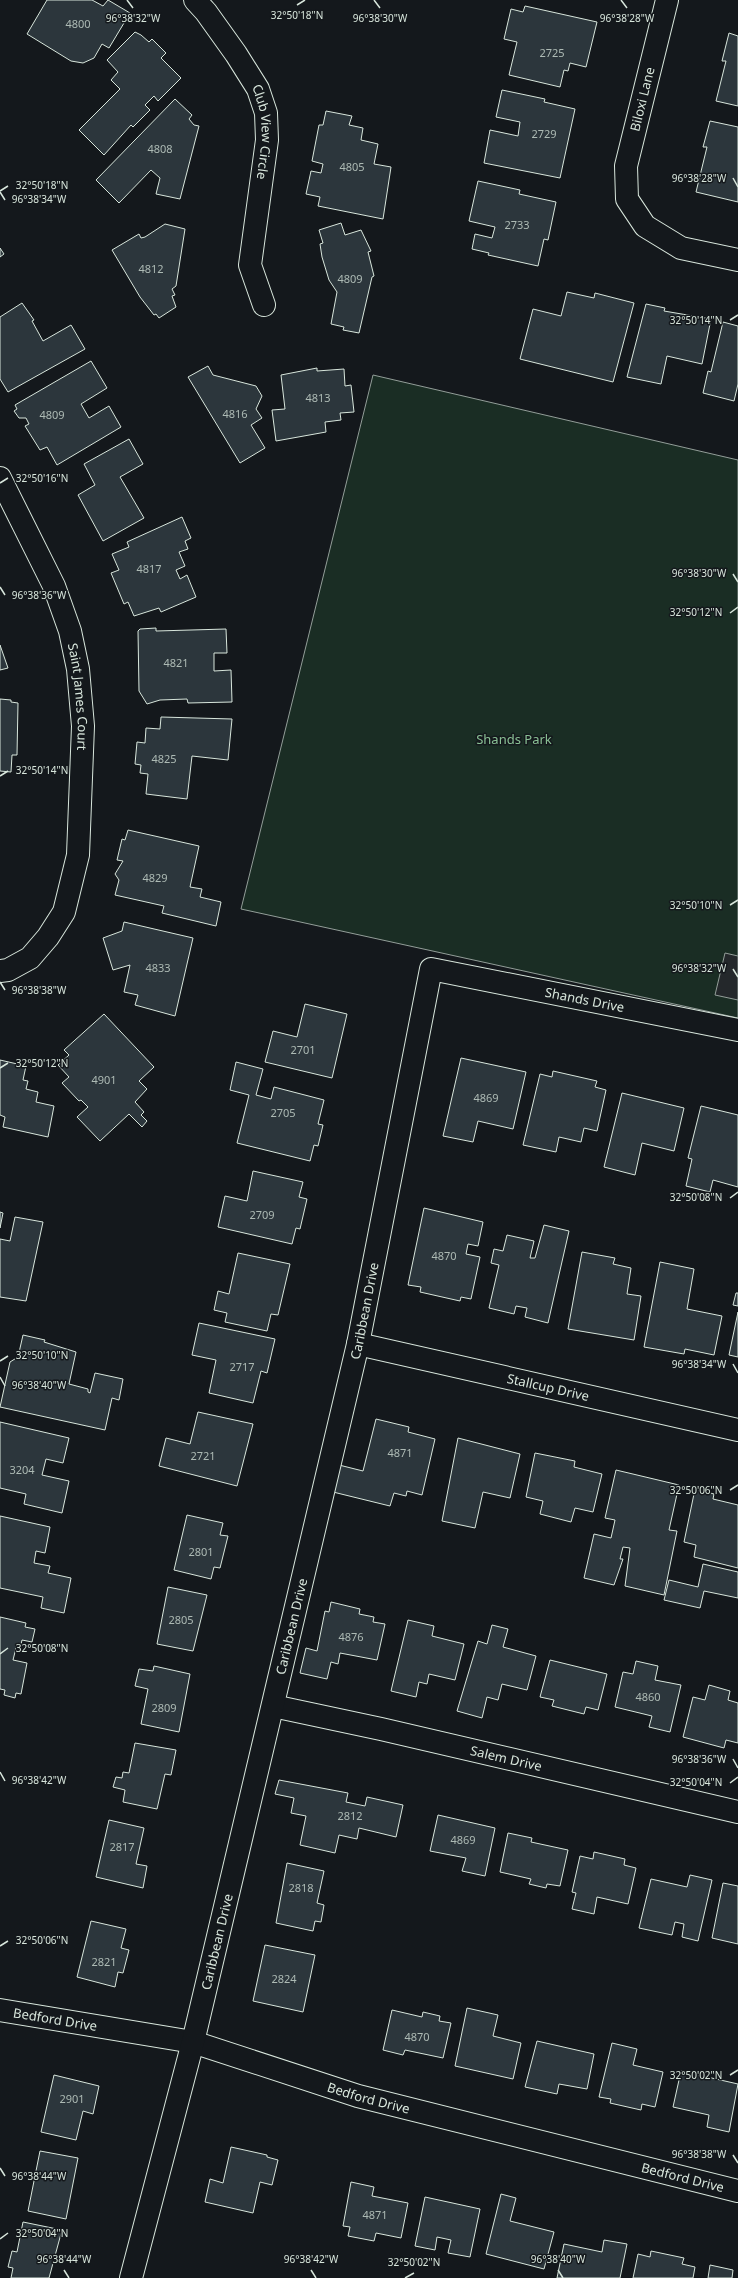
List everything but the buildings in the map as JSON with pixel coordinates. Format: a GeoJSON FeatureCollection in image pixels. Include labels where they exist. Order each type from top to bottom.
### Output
{"type":"FeatureCollection","features":[{"type":"Feature","properties":{"kind":"street","name":"Club View Circle"},"geometry":{"type":"LineString","coordinates":[[194,0],[206,12],[236,54],[258,89],[266,113],[267,140],[250,265],[264,305]]}},
{"type":"Feature","properties":{"kind":"street","name":"Biloxi Lane"},"geometry":{"type":"LineString","coordinates":[[666,0],[626,166],[628,199],[645,226],[681,248],[738,260]]}},
{"type":"Feature","properties":{"kind":"street","name":"Saint James Court"},"geometry":{"type":"LineString","coordinates":[[0,478],[54,586],[70,630],[78,669],[83,726],[78,855],[64,912],[48,937],[30,958],[8,970],[0,971]]}},
{"type":"Feature","properties":{"kind":"street","name":"Shands Drive"},"geometry":{"type":"LineString","coordinates":[[431,969],[738,1030]]}},
{"type":"Feature","properties":{"kind":"street","name":"Caribbean Drive"},"geometry":{"type":"LineString","coordinates":[[131,2278],[193,2042],[274,1706],[358,1344],[431,969]]}},
{"type":"Feature","properties":{"kind":"street","name":"Stallcup Drive"},"geometry":{"type":"LineString","coordinates":[[358,1344],[738,1430]]}},
{"type":"Feature","properties":{"kind":"street","name":"Salem Drive"},"geometry":{"type":"LineString","coordinates":[[274,1706],[738,1812]]}},
{"type":"Feature","properties":{"kind":"street","name":"Bedford Drive"},"geometry":{"type":"LineString","coordinates":[[0,2010],[193,2042],[358,2096],[738,2191]]}},
{"type":"Feature","properties":{"kind":"green space","name":"Shands Park"},"geometry":{"type":"Polygon","coordinates":[[[373,375],[738,460],[738,1018],[241,909],[373,375]]]}},
{"type":"Feature","properties":{"kind":"shaded area"},"geometry":{"type":"Polygon","coordinates":[[[725,953],[738,956],[738,1000],[715,995],[725,953]]]}}]}
